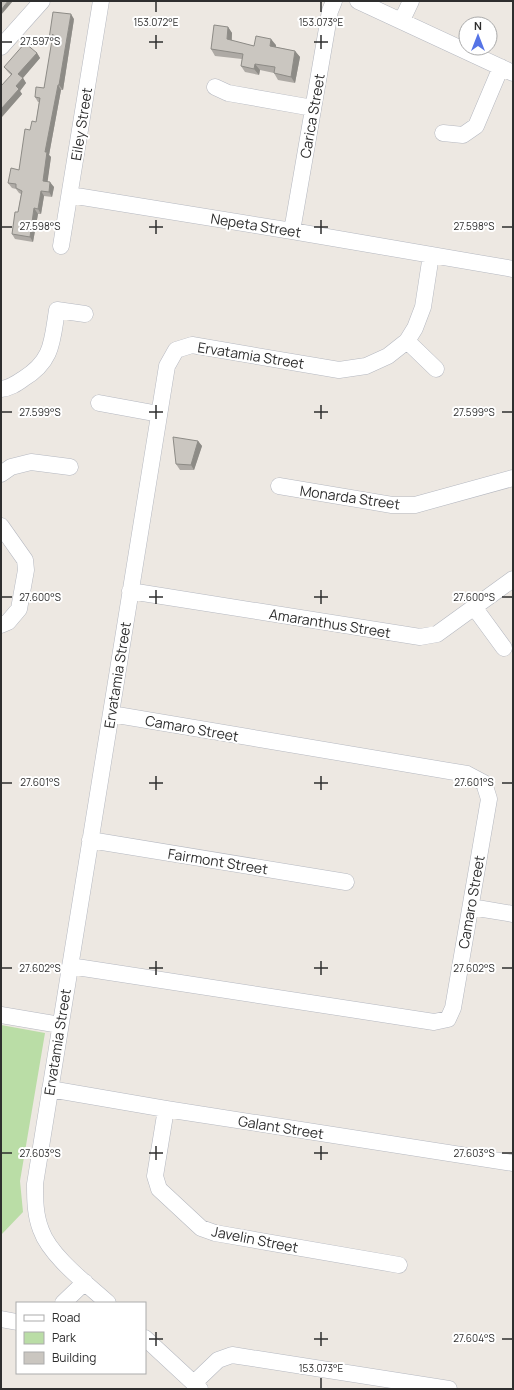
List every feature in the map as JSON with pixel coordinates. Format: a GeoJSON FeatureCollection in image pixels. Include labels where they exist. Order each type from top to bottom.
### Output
{"type":"FeatureCollection","features":[{"type":"Feature","properties":{"kind":"street"},"geometry":{"type":"LineString","coordinates":[[1,47],[42,1]]}},
{"type":"Feature","properties":{"kind":"street","name":"Eiley Street"},"geometry":{"type":"LineString","coordinates":[[61,246],[100,1]]}},
{"type":"Feature","properties":{"kind":"street","name":"Carica Street"},"geometry":{"type":"LineString","coordinates":[[292,231],[330,11],[334,1]]}},
{"type":"Feature","properties":{"kind":"street"},"geometry":{"type":"LineString","coordinates":[[358,1],[402,20],[507,70],[476,126],[463,135],[442,133]]}},
{"type":"Feature","properties":{"kind":"street"},"geometry":{"type":"LineString","coordinates":[[402,20],[411,1]]}},
{"type":"Feature","properties":{"kind":"street"},"geometry":{"type":"LineString","coordinates":[[215,87],[228,93],[313,108]]}},
{"type":"Feature","properties":{"kind":"street","name":"Nepeta Street"},"geometry":{"type":"LineString","coordinates":[[70,195],[513,269]]}},
{"type":"Feature","properties":{"kind":"street","name":"Ervatamia Street"},"geometry":{"type":"LineString","coordinates":[[107,1302],[55,1253],[41,1231],[36,1209],[35,1184],[166,366],[176,350],[192,345],[339,370],[366,366],[388,356],[407,341],[415,328],[423,307],[431,255]]}},
{"type":"Feature","properties":{"kind":"street"},"geometry":{"type":"LineString","coordinates":[[1,389],[10,388],[26,378],[42,364],[51,347],[57,310],[85,314]]}},
{"type":"Feature","properties":{"kind":"street"},"geometry":{"type":"LineString","coordinates":[[407,341],[436,369]]}},
{"type":"Feature","properties":{"kind":"street"},"geometry":{"type":"LineString","coordinates":[[98,403],[159,414]]}},
{"type":"Feature","properties":{"kind":"street"},"geometry":{"type":"LineString","coordinates":[[1,474],[10,467],[31,462],[70,467]]}},
{"type":"Feature","properties":{"kind":"street","name":"Monarda Street"},"geometry":{"type":"LineString","coordinates":[[279,486],[392,505],[415,505],[513,478]]}},
{"type":"Feature","properties":{"kind":"street"},"geometry":{"type":"LineString","coordinates":[[1,526],[25,560],[26,570],[19,609],[8,622],[1,625]]}},
{"type":"Feature","properties":{"kind":"street","name":"Amaranthus Street"},"geometry":{"type":"LineString","coordinates":[[130,591],[420,637],[437,634],[513,579]]}},
{"type":"Feature","properties":{"kind":"street"},"geometry":{"type":"LineString","coordinates":[[474,607],[504,648]]}},
{"type":"Feature","properties":{"kind":"street","name":"Camaro Street"},"geometry":{"type":"LineString","coordinates":[[70,966],[434,1022],[448,1019],[453,1008],[489,799],[484,783],[467,774],[111,714]]}},
{"type":"Feature","properties":{"kind":"street","name":"Fairmont Street"},"geometry":{"type":"LineString","coordinates":[[90,840],[346,882]]}},
{"type":"Feature","properties":{"kind":"street"},"geometry":{"type":"LineString","coordinates":[[471,907],[513,914]]}},
{"type":"Feature","properties":{"kind":"street"},"geometry":{"type":"LineString","coordinates":[[1,1015],[60,1026]]}},
{"type":"Feature","properties":{"kind":"street","name":"Galant Street"},"geometry":{"type":"LineString","coordinates":[[50,1089],[166,1109],[513,1163]]}},
{"type":"Feature","properties":{"kind":"street","name":"Javelin Street"},"geometry":{"type":"LineString","coordinates":[[166,1109],[155,1176],[159,1189],[201,1228],[215,1233],[399,1265]]}},
{"type":"Feature","properties":{"kind":"street"},"geometry":{"type":"LineString","coordinates":[[64,1302],[85,1282]]}},
{"type":"Feature","properties":{"kind":"street"},"geometry":{"type":"LineString","coordinates":[[1,1319],[16,1322]]}},
{"type":"Feature","properties":{"kind":"street"},"geometry":{"type":"LineString","coordinates":[[146,1339],[197,1386],[218,1360],[232,1355],[449,1389]]}},
{"type":"Feature","properties":{"kind":"green space"},"geometry":{"type":"Polygon","coordinates":[[[1,1025],[45,1033],[20,1181],[23,1212],[1,1235],[1,1025]]]}},
{"type":"Feature","properties":{"kind":"building"},"geometry":{"type":"Polygon","coordinates":[[[1,1],[8,1],[1,10],[1,1]]]}},
{"type":"Feature","properties":{"kind":"building"},"geometry":{"type":"Polygon","coordinates":[[[53,12],[71,14],[59,85],[45,152],[47,152],[43,181],[50,182],[49,192],[41,191],[38,209],[34,208],[30,237],[12,234],[15,212],[18,212],[22,191],[16,188],[16,184],[8,183],[11,168],[19,170],[25,129],[30,130],[32,121],[36,122],[40,98],[35,97],[36,87],[44,88],[53,34],[49,39],[53,12]]]}},
{"type":"Feature","properties":{"kind":"building"},"geometry":{"type":"Polygon","coordinates":[[[214,25],[228,27],[227,39],[254,46],[256,36],[271,39],[270,46],[295,51],[291,77],[274,73],[275,67],[255,64],[254,69],[241,66],[243,54],[211,49],[214,25]]]}},
{"type":"Feature","properties":{"kind":"building"},"geometry":{"type":"Polygon","coordinates":[[[25,43],[37,53],[18,74],[23,78],[16,86],[19,89],[1,109],[1,86],[12,74],[4,67],[25,43]]]}},
{"type":"Feature","properties":{"kind":"building"},"geometry":{"type":"Polygon","coordinates":[[[173,437],[198,441],[191,465],[176,464],[173,437]]]}}]}
